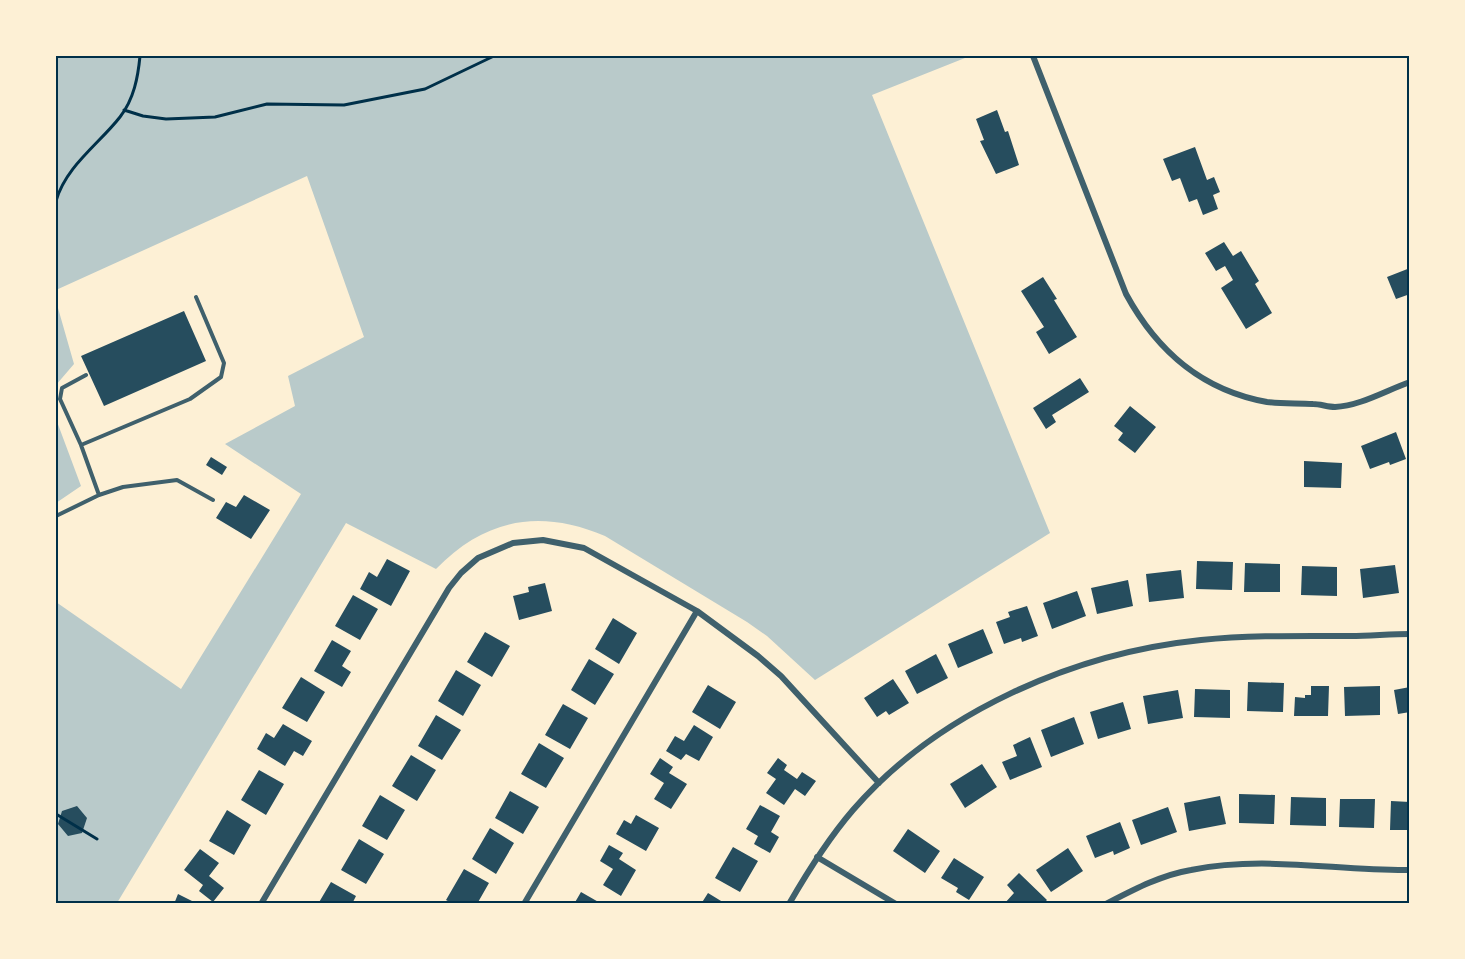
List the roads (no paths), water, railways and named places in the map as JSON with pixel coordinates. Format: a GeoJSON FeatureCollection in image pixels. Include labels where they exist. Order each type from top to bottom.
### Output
{"type":"FeatureCollection","features":[{"type":"Feature","properties":{"kind":"street"},"geometry":{"type":"LineString","coordinates":[[1033,56],[1126,294],[1148,330],[1168,353],[1189,370],[1220,389],[1267,402],[1336,407],[1410,382]]}},
{"type":"Feature","properties":{"kind":"street"},"geometry":{"type":"LineString","coordinates":[[261,903],[435,608],[461,573],[478,558],[513,543],[543,540],[584,548],[697,611],[781,676],[879,783]]}},
{"type":"Feature","properties":{"kind":"street"},"geometry":{"type":"LineString","coordinates":[[524,903],[697,611]]}},
{"type":"Feature","properties":{"kind":"street"},"geometry":{"type":"LineString","coordinates":[[789,903],[817,857],[853,810],[879,783],[933,739],[984,707],[1039,681],[1112,657],[1170,645],[1247,636],[1410,634]]}},
{"type":"Feature","properties":{"kind":"street"},"geometry":{"type":"LineString","coordinates":[[817,857],[896,903]]}},
{"type":"Feature","properties":{"kind":"street"},"geometry":{"type":"LineString","coordinates":[[1106,903],[1146,884],[1189,870],[1239,863],[1410,870]]}},
{"type":"Feature","properties":{"kind":"lane"},"geometry":{"type":"LineString","coordinates":[[81,445],[190,399],[221,377],[224,363],[196,297]]}},
{"type":"Feature","properties":{"kind":"lane"},"geometry":{"type":"LineString","coordinates":[[86,375],[69,382],[62,388],[60,399],[81,445],[99,495]]}},
{"type":"Feature","properties":{"kind":"lane"},"geometry":{"type":"LineString","coordinates":[[56,516],[99,495],[123,487],[177,480],[213,500]]}}]}
